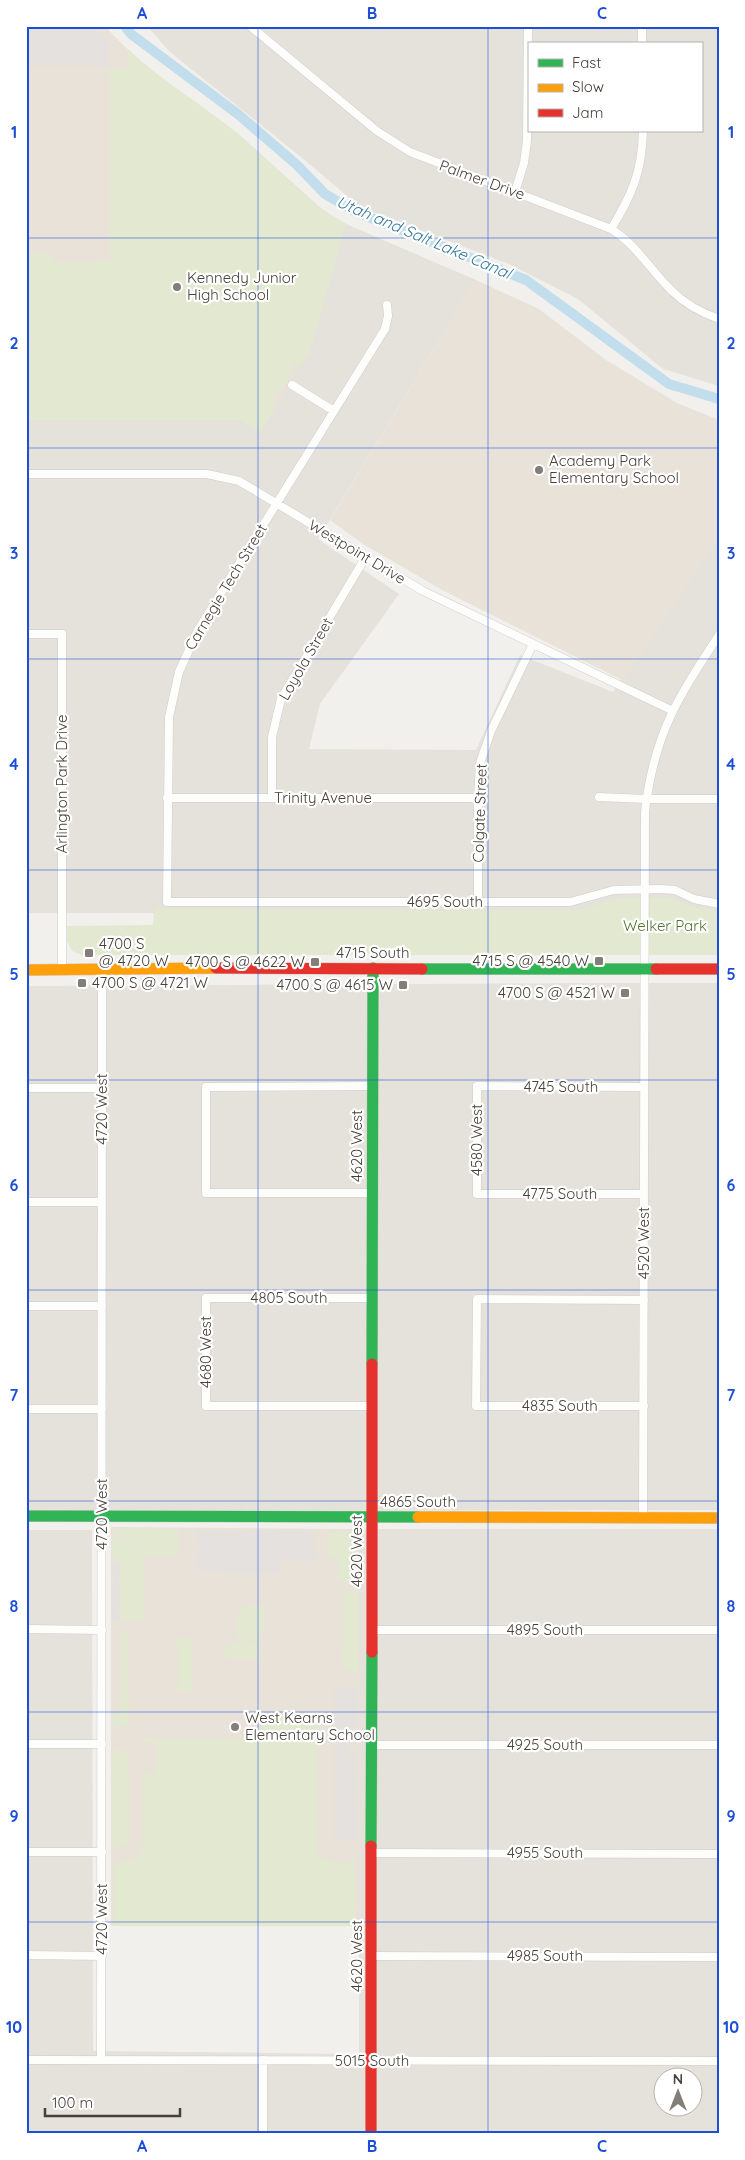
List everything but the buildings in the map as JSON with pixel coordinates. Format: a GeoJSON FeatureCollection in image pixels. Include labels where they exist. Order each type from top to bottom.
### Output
{"type":"FeatureCollection","features":[{"type":"Feature","properties":{"kind":"street","name":"Palmer Drive"},"geometry":{"type":"LineString","coordinates":[[250,26],[376,131],[410,152],[446,168],[611,229],[621,235],[632,246],[673,292],[690,306],[719,320]]}},
{"type":"Feature","properties":{"kind":"street"},"geometry":{"type":"LineString","coordinates":[[515,192],[524,163],[527,141],[528,26]]}},
{"type":"Feature","properties":{"kind":"street"},"geometry":{"type":"LineString","coordinates":[[642,26],[642,42]]}},
{"type":"Feature","properties":{"kind":"street"},"geometry":{"type":"LineString","coordinates":[[611,229],[634,188],[641,161],[643,132]]}},
{"type":"Feature","properties":{"kind":"street","name":"Carnegie Tech Street"},"geometry":{"type":"LineString","coordinates":[[167,902],[168,722],[179,672],[198,630],[385,329],[388,316],[387,305]]}},
{"type":"Feature","properties":{"kind":"street"},"geometry":{"type":"LineString","coordinates":[[292,385],[334,411]]}},
{"type":"Feature","properties":{"kind":"street","name":"Westpoint Drive"},"geometry":{"type":"LineString","coordinates":[[26,474],[207,474],[239,481],[423,591],[671,710]]}},
{"type":"Feature","properties":{"kind":"street","name":"Loyola Street"},"geometry":{"type":"LineString","coordinates":[[272,798],[272,737],[281,699],[365,558]]}},
{"type":"Feature","properties":{"kind":"street","name":"Arlington Park Drive"},"geometry":{"type":"LineString","coordinates":[[26,634],[62,634],[62,969]]}},
{"type":"Feature","properties":{"kind":"street","name":"4520 West"},"geometry":{"type":"LineString","coordinates":[[643,1518],[644,890],[646,799],[654,758],[671,710],[683,688],[719,636]]}},
{"type":"Feature","properties":{"kind":"street","name":"Colgate Street"},"geometry":{"type":"LineString","coordinates":[[478,902],[480,763],[485,746],[533,644]]}},
{"type":"Feature","properties":{"kind":"street"},"geometry":{"type":"LineString","coordinates":[[599,796],[646,799],[719,799]]}},
{"type":"Feature","properties":{"kind":"street","name":"Trinity Avenue"},"geometry":{"type":"LineString","coordinates":[[167,798],[478,798]]}},
{"type":"Feature","properties":{"kind":"street","name":"4695 South"},"geometry":{"type":"LineString","coordinates":[[167,902],[570,902],[614,890],[675,890],[694,899],[719,904]]}},
{"type":"Feature","properties":{"kind":"street","name":"4715 South"},"geometry":{"type":"LineString","coordinates":[[26,970],[102,968],[719,969]]}},
{"type":"Feature","properties":{"kind":"street","name":"4720 West"},"geometry":{"type":"LineString","coordinates":[[102,968],[102,2060]]}},
{"type":"Feature","properties":{"kind":"street","name":"4620 West"},"geometry":{"type":"LineString","coordinates":[[371,2134],[373,968]]}},
{"type":"Feature","properties":{"kind":"street"},"geometry":{"type":"LineString","coordinates":[[372,1086],[206,1087],[206,1193],[372,1193]]}},
{"type":"Feature","properties":{"kind":"street","name":"4745 South"},"geometry":{"type":"LineString","coordinates":[[477,1086],[644,1087]]}},
{"type":"Feature","properties":{"kind":"street","name":"4580 West"},"geometry":{"type":"LineString","coordinates":[[477,1086],[477,1194]]}},
{"type":"Feature","properties":{"kind":"street"},"geometry":{"type":"LineString","coordinates":[[26,1088],[102,1088]]}},
{"type":"Feature","properties":{"kind":"street","name":"4775 South"},"geometry":{"type":"LineString","coordinates":[[477,1194],[644,1194]]}},
{"type":"Feature","properties":{"kind":"street"},"geometry":{"type":"LineString","coordinates":[[26,1202],[102,1202]]}},
{"type":"Feature","properties":{"kind":"street","name":"4805 South"},"geometry":{"type":"LineString","coordinates":[[206,1298],[372,1298]]}},
{"type":"Feature","properties":{"kind":"street","name":"4680 West"},"geometry":{"type":"LineString","coordinates":[[206,1298],[206,1406],[372,1406]]}},
{"type":"Feature","properties":{"kind":"street","name":"4835 South"},"geometry":{"type":"LineString","coordinates":[[644,1300],[477,1299],[476,1406],[644,1406]]}},
{"type":"Feature","properties":{"kind":"street"},"geometry":{"type":"LineString","coordinates":[[26,1306],[102,1306]]}},
{"type":"Feature","properties":{"kind":"street"},"geometry":{"type":"LineString","coordinates":[[26,1409],[102,1409]]}},
{"type":"Feature","properties":{"kind":"street","name":"4865 South"},"geometry":{"type":"LineString","coordinates":[[26,1516],[719,1518]]}},
{"type":"Feature","properties":{"kind":"street"},"geometry":{"type":"LineString","coordinates":[[26,1629],[102,1630]]}},
{"type":"Feature","properties":{"kind":"street","name":"4895 South"},"geometry":{"type":"LineString","coordinates":[[372,1630],[719,1630]]}},
{"type":"Feature","properties":{"kind":"street"},"geometry":{"type":"LineString","coordinates":[[26,1744],[102,1744]]}},
{"type":"Feature","properties":{"kind":"street","name":"4925 South"},"geometry":{"type":"LineString","coordinates":[[372,1745],[719,1745]]}},
{"type":"Feature","properties":{"kind":"street"},"geometry":{"type":"LineString","coordinates":[[26,1852],[102,1852]]}},
{"type":"Feature","properties":{"kind":"street","name":"4955 South"},"geometry":{"type":"LineString","coordinates":[[372,1853],[719,1854]]}},
{"type":"Feature","properties":{"kind":"street"},"geometry":{"type":"LineString","coordinates":[[26,1955],[102,1956]]}},
{"type":"Feature","properties":{"kind":"street","name":"4985 South"},"geometry":{"type":"LineString","coordinates":[[372,1956],[719,1957]]}},
{"type":"Feature","properties":{"kind":"street","name":"5015 South"},"geometry":{"type":"LineString","coordinates":[[26,2060],[719,2061]]}},
{"type":"Feature","properties":{"kind":"street"},"geometry":{"type":"LineString","coordinates":[[263,2060],[263,2134]]}},
{"type":"Feature","properties":{"kind":"shaded area","name":"Kennedy Junior High School"},"geometry":{"type":"Polygon","coordinates":[[[26,26],[106,26],[144,65],[236,132],[322,209],[346,224],[310,350],[261,432],[238,420],[26,420],[26,26]]]}},
{"type":"Feature","properties":{"kind":"shaded area"},"geometry":{"type":"Polygon","coordinates":[[[26,26],[95,26],[109,43],[109,66],[26,66],[26,26]]]}},
{"type":"Feature","properties":{"kind":"shaded area"},"geometry":{"type":"Polygon","coordinates":[[[147,26],[719,26],[719,386],[663,369],[578,299],[509,264],[360,207],[170,52],[147,26]]]}},
{"type":"Feature","properties":{"kind":"shaded area"},"geometry":{"type":"Polygon","coordinates":[[[346,224],[476,280],[318,539],[399,594],[320,704],[309,749],[476,750],[520,655],[613,692],[719,527],[719,913],[26,913],[26,420],[238,420],[310,350],[346,224]]]}},
{"type":"Feature","properties":{"kind":"shaded area","name":"Academy Park Elementary School"},"geometry":{"type":"Polygon","coordinates":[[[476,280],[539,309],[606,360],[677,403],[719,420],[719,537],[624,681],[444,591],[363,544],[330,520],[476,280]]]}},
{"type":"Feature","properties":{"kind":"shaded area"},"geometry":{"type":"Polygon","coordinates":[[[719,983],[719,1510],[26,1511],[26,986],[719,983]]]}},
{"type":"Feature","properties":{"kind":"shaded area","name":"West Kearns Elementary School"},"geometry":{"type":"Polygon","coordinates":[[[111,1527],[359,1529],[359,1926],[111,1926],[111,1527]]]}},
{"type":"Feature","properties":{"kind":"shaded area"},"geometry":{"type":"Polygon","coordinates":[[[359,1529],[719,1529],[719,2134],[26,2134],[26,1530],[92,1530],[93,2051],[359,2054],[359,1529]]]}},
{"type":"Feature","properties":{"kind":"shaded area"},"geometry":{"type":"Polygon","coordinates":[[[195,1531],[314,1531],[314,1553],[317,1554],[317,1560],[287,1560],[286,1558],[280,1558],[280,1574],[228,1574],[227,1571],[195,1571],[195,1556],[199,1556],[199,1540],[195,1539],[195,1531]]]}},
{"type":"Feature","properties":{"kind":"shaded area"},"geometry":{"type":"Polygon","coordinates":[[[119,1562],[119,1620],[112,1620],[113,1565],[119,1562]]]}},
{"type":"Feature","properties":{"kind":"shaded area"},"geometry":{"type":"Polygon","coordinates":[[[339,1687],[351,1687],[356,1690],[356,1741],[349,1740],[349,1751],[356,1754],[356,1840],[334,1840],[334,1691],[339,1687]]]}},
{"type":"Feature","properties":{"kind":"green space","name":"Kennedy Junior High School"},"geometry":{"type":"Polygon","coordinates":[[[128,49],[154,72],[237,133],[317,205],[346,224],[310,350],[301,366],[293,361],[287,382],[271,400],[276,406],[261,432],[238,420],[26,420],[26,253],[50,253],[53,262],[110,261],[110,69],[127,69],[128,49]]]}},
{"type":"Feature","properties":{"kind":"green space","name":"Welker Park"},"geometry":{"type":"Polygon","coordinates":[[[668,897],[694,907],[719,911],[719,955],[82,955],[72,951],[67,941],[67,926],[153,925],[154,909],[562,910],[584,909],[616,898],[668,897]]]}},
{"type":"Feature","properties":{"kind":"green space"},"geometry":{"type":"Polygon","coordinates":[[[121,1529],[178,1529],[178,1554],[176,1556],[146,1556],[114,1531],[121,1529]]]}},
{"type":"Feature","properties":{"kind":"green space"},"geometry":{"type":"Polygon","coordinates":[[[328,1532],[351,1532],[358,1536],[358,1582],[338,1581],[338,1556],[328,1555],[328,1532]]]}},
{"type":"Feature","properties":{"kind":"green space"},"geometry":{"type":"Polygon","coordinates":[[[113,1533],[144,1557],[144,1618],[142,1620],[121,1620],[121,1562],[111,1554],[113,1533]]]}},
{"type":"Feature","properties":{"kind":"green space"},"geometry":{"type":"Polygon","coordinates":[[[344,1590],[358,1590],[358,1670],[342,1670],[344,1590]]]}},
{"type":"Feature","properties":{"kind":"green space"},"geometry":{"type":"Polygon","coordinates":[[[244,1605],[264,1605],[264,1631],[260,1632],[260,1641],[237,1639],[237,1615],[244,1605]]]}},
{"type":"Feature","properties":{"kind":"green space"},"geometry":{"type":"Polygon","coordinates":[[[121,1633],[129,1636],[129,1722],[127,1726],[113,1726],[113,1714],[121,1713],[121,1633]]]}},
{"type":"Feature","properties":{"kind":"green space"},"geometry":{"type":"Polygon","coordinates":[[[176,1638],[193,1638],[193,1692],[178,1692],[178,1646],[173,1645],[176,1638]]]}},
{"type":"Feature","properties":{"kind":"green space"},"geometry":{"type":"Polygon","coordinates":[[[240,1641],[261,1644],[261,1659],[228,1659],[225,1656],[225,1648],[230,1644],[237,1645],[240,1641]]]}},
{"type":"Feature","properties":{"kind":"green space"},"geometry":{"type":"Polygon","coordinates":[[[281,1716],[317,1716],[317,1849],[328,1861],[355,1862],[356,1926],[114,1926],[114,1862],[132,1860],[141,1851],[143,1846],[143,1774],[157,1773],[157,1743],[143,1743],[143,1739],[263,1739],[264,1725],[277,1725],[281,1716]]]}},
{"type":"Feature","properties":{"kind":"green space"},"geometry":{"type":"Polygon","coordinates":[[[113,1749],[124,1751],[129,1759],[129,1836],[127,1843],[121,1847],[112,1848],[113,1749]]]}},
{"type":"Feature","properties":{"kind":"waterway","name":"Utah and Salt Lake Canal"},"geometry":{"type":"LineString","coordinates":[[125,26],[131,34],[239,115],[297,165],[325,194],[354,211],[526,280],[669,384],[719,399]]}},
{"type":"Feature","properties":{"kind":"traffic: fast"},"geometry":{"type":"LineString","coordinates":[[372,1364],[373,968]]}},
{"type":"Feature","properties":{"kind":"traffic: fast"},"geometry":{"type":"LineString","coordinates":[[422,969],[656,969]]}},
{"type":"Feature","properties":{"kind":"traffic: fast"},"geometry":{"type":"LineString","coordinates":[[26,1516],[418,1517]]}},
{"type":"Feature","properties":{"kind":"traffic: fast"},"geometry":{"type":"LineString","coordinates":[[371,1846],[372,1652]]}},
{"type":"Feature","properties":{"kind":"traffic: slow"},"geometry":{"type":"LineString","coordinates":[[26,970],[216,968]]}},
{"type":"Feature","properties":{"kind":"traffic: slow"},"geometry":{"type":"LineString","coordinates":[[418,1517],[719,1518]]}},
{"type":"Feature","properties":{"kind":"traffic: jam"},"geometry":{"type":"LineString","coordinates":[[216,968],[422,969]]}},
{"type":"Feature","properties":{"kind":"traffic: jam"},"geometry":{"type":"LineString","coordinates":[[656,969],[719,969]]}},
{"type":"Feature","properties":{"kind":"traffic: jam"},"geometry":{"type":"LineString","coordinates":[[372,1364],[372,1652]]}},
{"type":"Feature","properties":{"kind":"traffic: jam"},"geometry":{"type":"LineString","coordinates":[[371,1846],[371,2134]]}},
{"type":"Feature","properties":{"kind":"place","name":"Kennedy Junior High School"},"geometry":{"type":"Point","coordinates":[177,287]}},
{"type":"Feature","properties":{"kind":"place","name":"Academy Park Elementary School"},"geometry":{"type":"Point","coordinates":[539,470]}},
{"type":"Feature","properties":{"kind":"place","name":"4700 S @ 4720 W"},"geometry":{"type":"Point","coordinates":[89,953]}},
{"type":"Feature","properties":{"kind":"place","name":"4715 S @ 4540 W"},"geometry":{"type":"Point","coordinates":[599,961]}},
{"type":"Feature","properties":{"kind":"place","name":"4700 S @ 4622 W"},"geometry":{"type":"Point","coordinates":[315,962]}},
{"type":"Feature","properties":{"kind":"place","name":"4700 S @ 4721 W"},"geometry":{"type":"Point","coordinates":[82,983]}},
{"type":"Feature","properties":{"kind":"place","name":"4700 S @ 4615 W"},"geometry":{"type":"Point","coordinates":[403,985]}},
{"type":"Feature","properties":{"kind":"place","name":"4700 S @ 4521 W"},"geometry":{"type":"Point","coordinates":[625,993]}},
{"type":"Feature","properties":{"kind":"place","name":"West Kearns Elementary School"},"geometry":{"type":"Point","coordinates":[235,1727]}}]}
